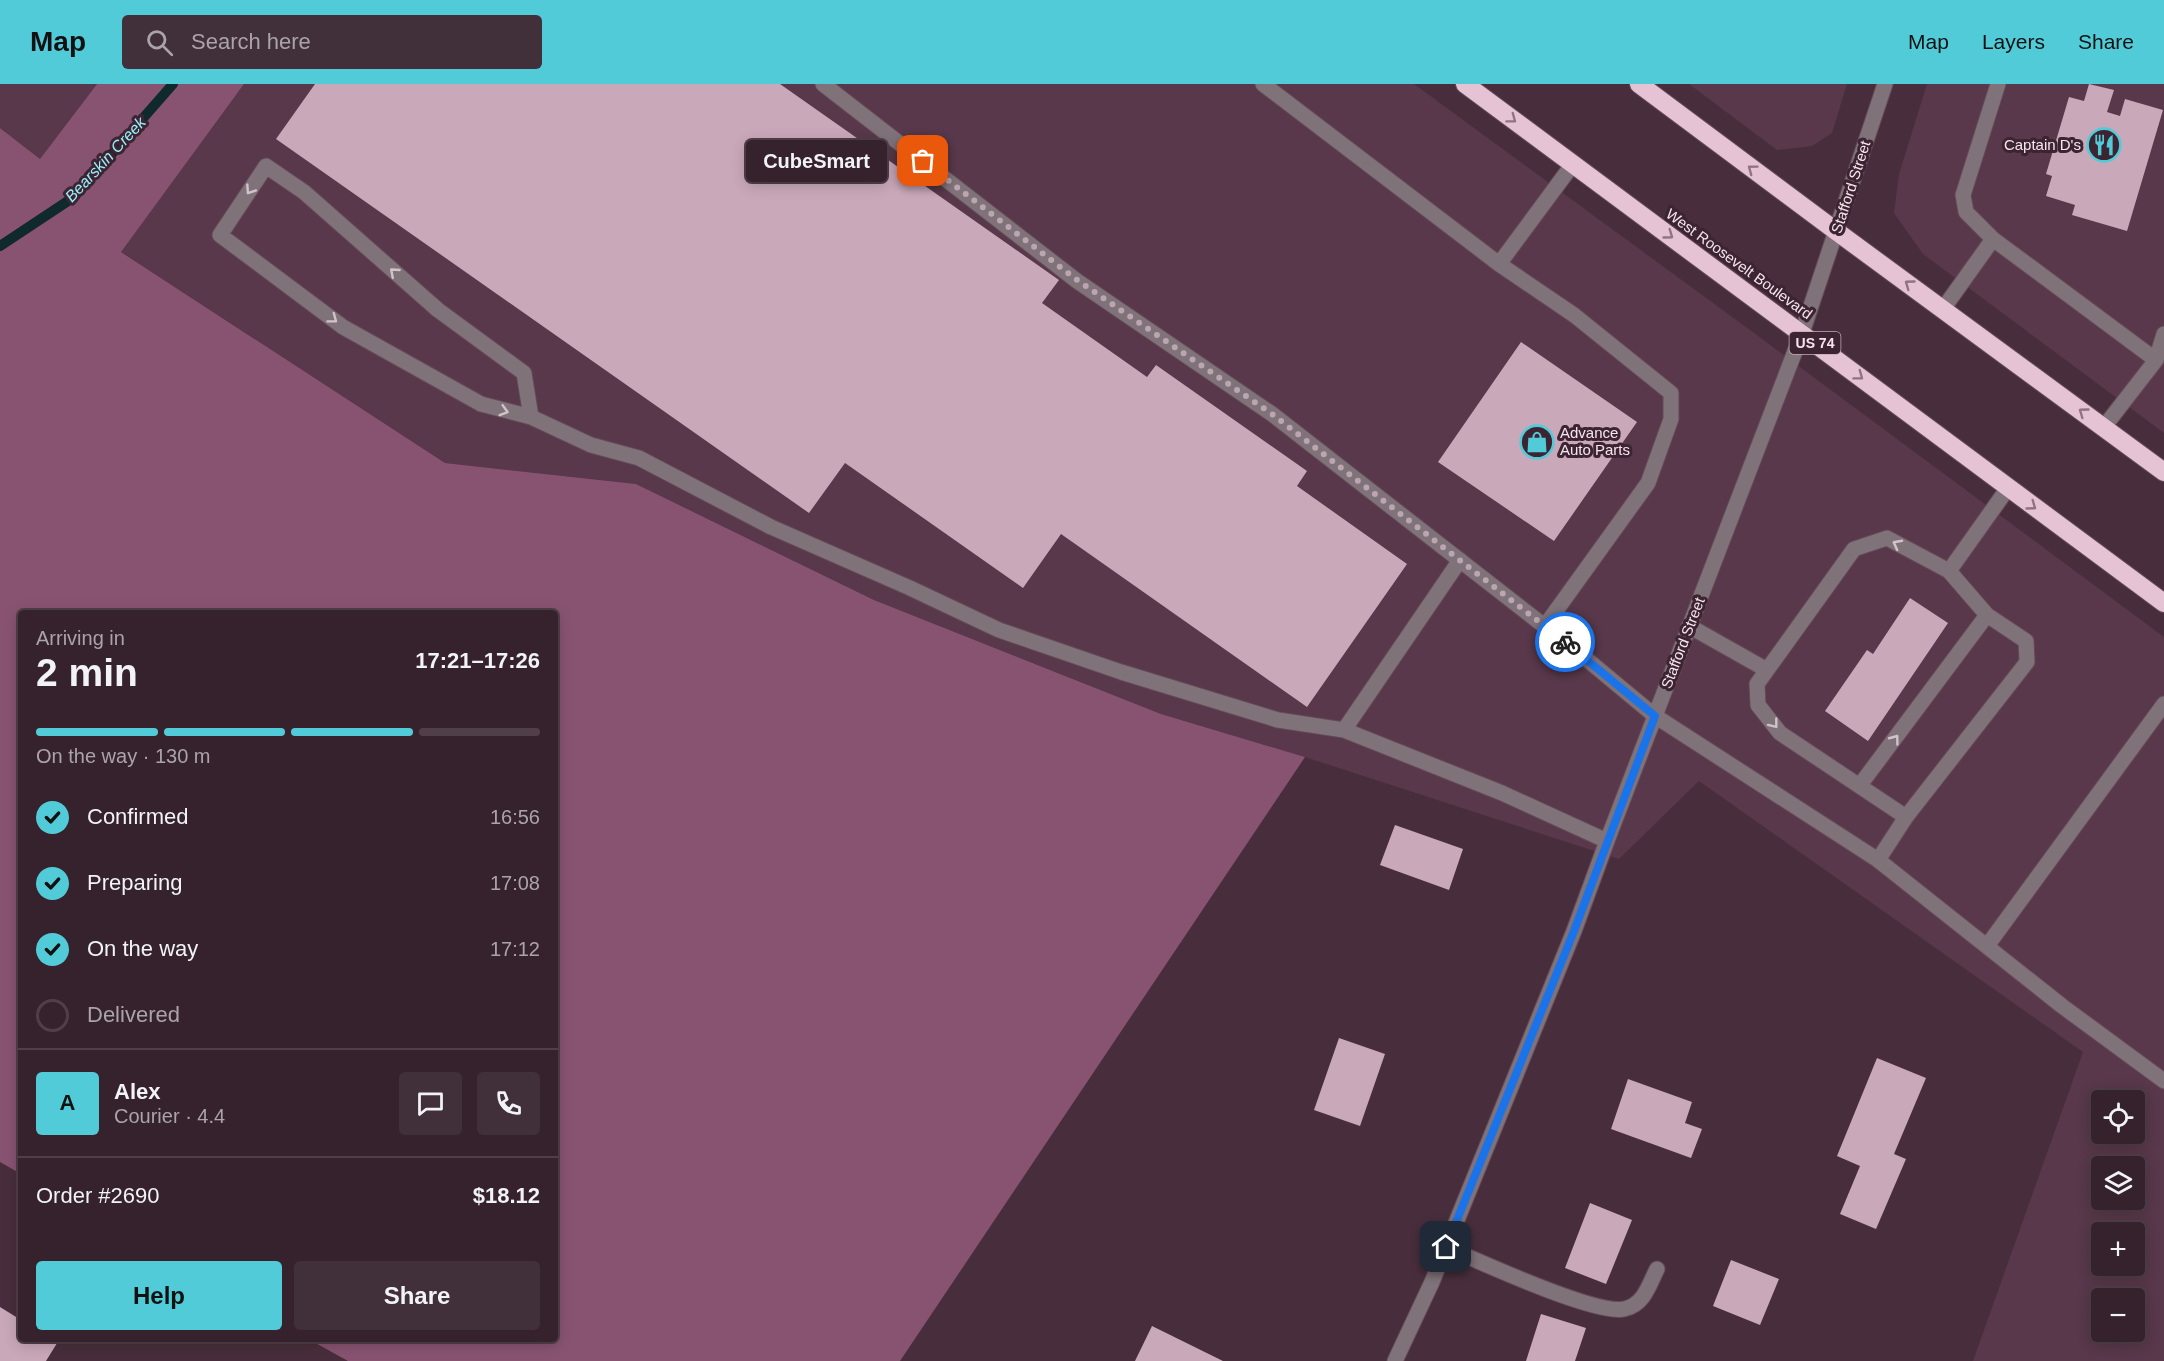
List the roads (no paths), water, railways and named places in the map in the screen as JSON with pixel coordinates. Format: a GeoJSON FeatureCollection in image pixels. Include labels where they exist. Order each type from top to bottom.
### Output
{"type":"FeatureCollection","features":[{"type":"Feature","properties":{"kind":"highway","name":"West Roosevelt Boulevard"},"geometry":{"type":"LineString","coordinates":[[1465,84],[2164,603]]}},
{"type":"Feature","properties":{"kind":"highway"},"geometry":{"type":"LineString","coordinates":[[1639,84],[2164,472]]}},
{"type":"Feature","properties":{"kind":"street"},"geometry":{"type":"LineString","coordinates":[[823,84],[1070,275],[1272,414],[1545,626],[1655,716],[1878,860],[2062,1006],[2164,1081]]}},
{"type":"Feature","properties":{"kind":"street"},"geometry":{"type":"LineString","coordinates":[[1263,84],[1499,264],[1574,315],[1671,393],[1671,419],[1648,483],[1545,626]]}},
{"type":"Feature","properties":{"kind":"street","name":"Stafford Street"},"geometry":{"type":"LineString","coordinates":[[1395,1361],[1446,1247],[1574,931],[1802,333],[1885,84]]}},
{"type":"Feature","properties":{"kind":"street"},"geometry":{"type":"LineString","coordinates":[[1998,84],[1963,195],[1966,212],[1993,239],[2156,360]]}},
{"type":"Feature","properties":{"kind":"street"},"geometry":{"type":"LineString","coordinates":[[1499,264],[1573,164]]}},
{"type":"Feature","properties":{"kind":"street"},"geometry":{"type":"LineString","coordinates":[[531,417],[524,373],[438,310],[304,192],[267,166],[220,235],[343,327],[481,404],[531,417],[591,446],[639,458],[771,527],[999,630],[1121,672],[1278,720],[1344,730],[1503,793],[1607,841]]}},
{"type":"Feature","properties":{"kind":"street"},"geometry":{"type":"LineString","coordinates":[[1943,309],[1993,239]]}},
{"type":"Feature","properties":{"kind":"street"},"geometry":{"type":"LineString","coordinates":[[2104,427],[2156,360],[2164,334]]}},
{"type":"Feature","properties":{"kind":"street"},"geometry":{"type":"LineString","coordinates":[[1949,571],[2008,488]]}},
{"type":"Feature","properties":{"kind":"street"},"geometry":{"type":"LineString","coordinates":[[1878,860],[1906,817],[2027,662],[2026,641],[1987,615],[1949,571],[1887,538],[1854,549],[1757,684],[1758,705],[1780,733],[1906,817]]}},
{"type":"Feature","properties":{"kind":"street"},"geometry":{"type":"LineString","coordinates":[[1344,730],[1460,560]]}},
{"type":"Feature","properties":{"kind":"street"},"geometry":{"type":"LineString","coordinates":[[1860,785],[1987,615]]}},
{"type":"Feature","properties":{"kind":"street"},"geometry":{"type":"LineString","coordinates":[[1689,626],[1767,670]]}},
{"type":"Feature","properties":{"kind":"street"},"geometry":{"type":"LineString","coordinates":[[1987,946],[2164,704]]}},
{"type":"Feature","properties":{"kind":"street"},"geometry":{"type":"LineString","coordinates":[[1446,1247],[1569,1297],[1601,1306],[1623,1309],[1642,1300],[1657,1269]]}},
{"type":"Feature","properties":{"kind":"waterway","name":"Bearskin Creek"},"geometry":{"type":"LineString","coordinates":[[0,246],[74,197],[173,84]]}},
{"type":"Feature","properties":{"kind":"place","name":"Captain D's"},"geometry":{"type":"Point","coordinates":[2104,145]}},
{"type":"Feature","properties":{"kind":"place","name":"CubeSmart"},"geometry":{"type":"Point","coordinates":[923,161]}},
{"type":"Feature","properties":{"kind":"place","name":"Advance Auto Parts"},"geometry":{"type":"Point","coordinates":[1537,442]}}]}
